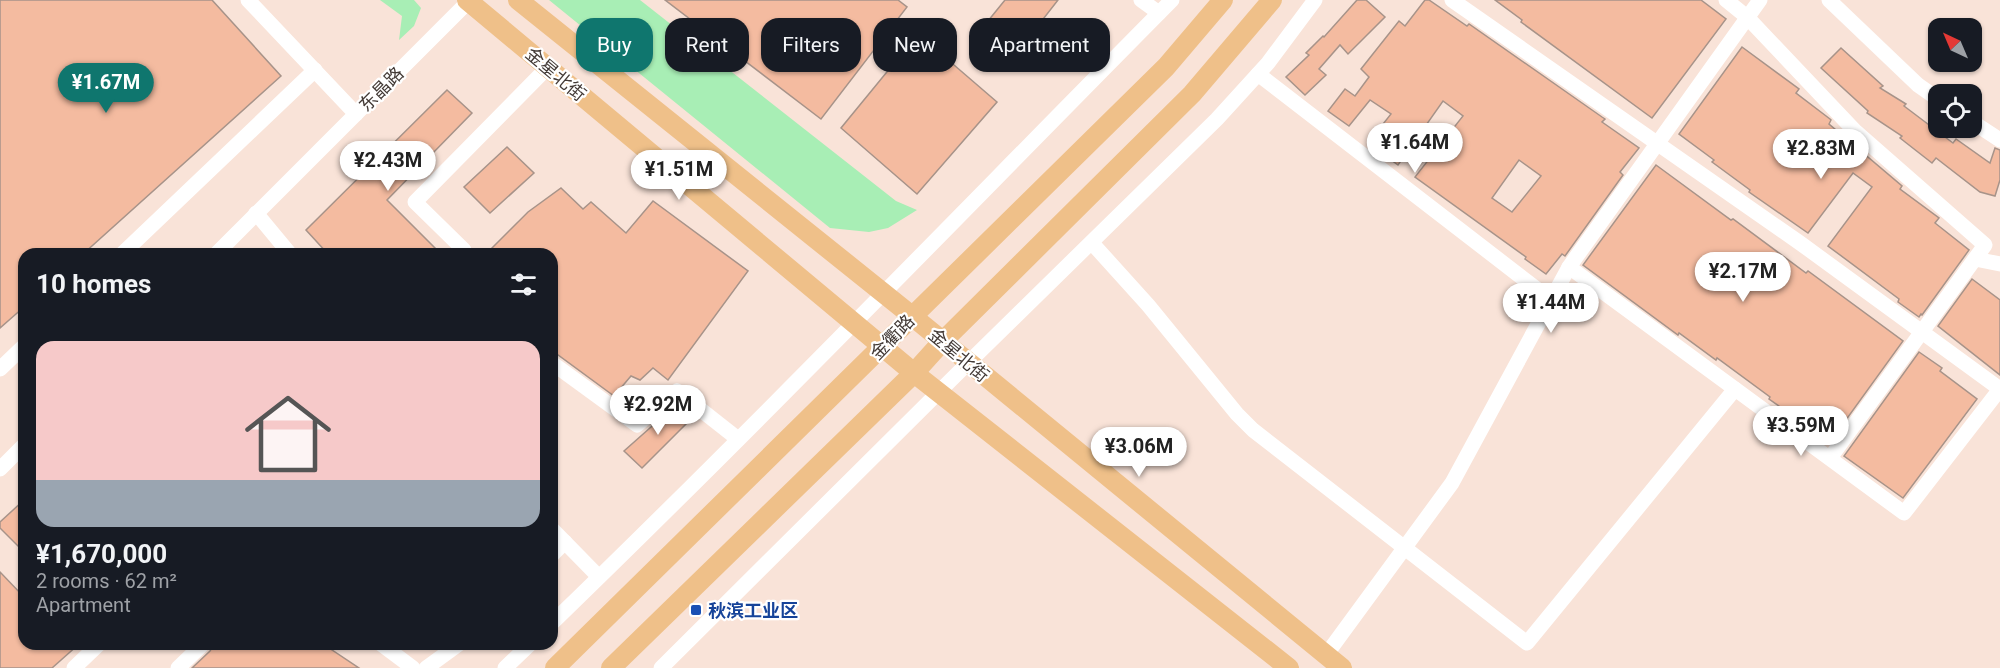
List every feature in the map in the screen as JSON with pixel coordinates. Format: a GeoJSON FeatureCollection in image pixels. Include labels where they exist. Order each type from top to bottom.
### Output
{"type":"FeatureCollection","features":[{"type":"Feature","properties":{"kind":"main road","name":"金星北街"},"geometry":{"type":"LineString","coordinates":[[469,0],[938,393],[1289,668]]}},
{"type":"Feature","properties":{"kind":"main road","name":"金星北街"},"geometry":{"type":"LineString","coordinates":[[518,0],[884,293],[1337,664]]}},
{"type":"Feature","properties":{"kind":"main road","name":"金衢路"},"geometry":{"type":"LineString","coordinates":[[555,668],[1166,68],[1223,0]]}},
{"type":"Feature","properties":{"kind":"main road"},"geometry":{"type":"LineString","coordinates":[[611,668],[914,373],[942,342],[1192,94],[1272,0]]}},
{"type":"Feature","properties":{"kind":"street"},"geometry":{"type":"LineString","coordinates":[[248,0],[356,114]]}},
{"type":"Feature","properties":{"kind":"street","name":"东晶路"},"geometry":{"type":"LineString","coordinates":[[222,248],[469,0]]}},
{"type":"Feature","properties":{"kind":"street"},"geometry":{"type":"LineString","coordinates":[[1141,0],[1159,13]]}},
{"type":"Feature","properties":{"kind":"street"},"geometry":{"type":"LineString","coordinates":[[558,617],[884,293],[1172,0]]}},
{"type":"Feature","properties":{"kind":"street"},"geometry":{"type":"LineString","coordinates":[[661,668],[1217,118],[1258,74],[1315,0]]}},
{"type":"Feature","properties":{"kind":"street"},"geometry":{"type":"LineString","coordinates":[[1452,0],[1800,243],[2000,389],[1904,513],[1569,267]]}},
{"type":"Feature","properties":{"kind":"street"},"geometry":{"type":"LineString","coordinates":[[1726,0],[1748,18],[1855,131],[1985,245],[1830,458]]}},
{"type":"Feature","properties":{"kind":"street"},"geometry":{"type":"LineString","coordinates":[[1337,664],[1405,548],[1452,483],[1569,267],[1760,0]]}},
{"type":"Feature","properties":{"kind":"street"},"geometry":{"type":"LineString","coordinates":[[1829,0],[1928,92]]}},
{"type":"Feature","properties":{"kind":"street"},"geometry":{"type":"LineString","coordinates":[[462,248],[415,202],[548,68]]}},
{"type":"Feature","properties":{"kind":"street"},"geometry":{"type":"LineString","coordinates":[[128,248],[315,70]]}},
{"type":"Feature","properties":{"kind":"street"},"geometry":{"type":"LineString","coordinates":[[1258,74],[1551,300]]}},
{"type":"Feature","properties":{"kind":"street"},"geometry":{"type":"LineString","coordinates":[[1982,128],[2000,140]]}},
{"type":"Feature","properties":{"kind":"street"},"geometry":{"type":"LineString","coordinates":[[256,213],[285,248]]}},
{"type":"Feature","properties":{"kind":"street"},"geometry":{"type":"LineString","coordinates":[[1092,243],[1148,305],[1253,430],[1527,643],[1735,389]]}},
{"type":"Feature","properties":{"kind":"street"},"geometry":{"type":"LineString","coordinates":[[1975,259],[2000,264]]}},
{"type":"Feature","properties":{"kind":"street"},"geometry":{"type":"LineString","coordinates":[[0,369],[18,352]]}},
{"type":"Feature","properties":{"kind":"street"},"geometry":{"type":"LineString","coordinates":[[558,367],[637,425],[677,391],[738,439]]}},
{"type":"Feature","properties":{"kind":"street"},"geometry":{"type":"LineString","coordinates":[[2,461],[18,449]]}},
{"type":"Feature","properties":{"kind":"street"},"geometry":{"type":"LineString","coordinates":[[558,535],[599,577]]}},
{"type":"Feature","properties":{"kind":"street"},"geometry":{"type":"LineString","coordinates":[[558,549],[566,542]]}},
{"type":"Feature","properties":{"kind":"street"},"geometry":{"type":"LineString","coordinates":[[74,668],[93,650]]}},
{"type":"Feature","properties":{"kind":"street"},"geometry":{"type":"LineString","coordinates":[[178,668],[197,650]]}},
{"type":"Feature","properties":{"kind":"street"},"geometry":{"type":"LineString","coordinates":[[389,650],[413,668]]}},
{"type":"Feature","properties":{"kind":"street"},"geometry":{"type":"LineString","coordinates":[[426,668],[451,650]]}},
{"type":"Feature","properties":{"kind":"street"},"geometry":{"type":"LineString","coordinates":[[505,668],[524,650]]}},
{"type":"Feature","properties":{"kind":"green space"},"geometry":{"type":"Polygon","coordinates":[[[380,0],[414,0],[421,8],[414,26],[399,40],[402,16],[380,0]]]}},
{"type":"Feature","properties":{"kind":"green space"},"geometry":{"type":"Polygon","coordinates":[[[549,0],[640,0],[665,20],[665,72],[732,72],[896,201],[917,210],[888,228],[869,232],[830,228],[638,72],[653,72],[653,18],[576,18],[576,22],[549,0]]]}},
{"type":"Feature","properties":{"kind":"building"},"geometry":{"type":"Polygon","coordinates":[[[0,0],[212,0],[281,76],[90,248],[18,248],[18,312],[0,328],[0,0]]]}},
{"type":"Feature","properties":{"kind":"building"},"geometry":{"type":"Polygon","coordinates":[[[665,0],[898,0],[907,7],[899,18],[873,18],[873,51],[861,67],[861,18],[761,18],[761,72],[857,72],[821,119],[749,64],[749,18],[689,18],[665,0]]]}},
{"type":"Feature","properties":{"kind":"building"},"geometry":{"type":"Polygon","coordinates":[[[1005,0],[1058,0],[1044,18],[990,18],[1005,0]]]}},
{"type":"Feature","properties":{"kind":"building"},"geometry":{"type":"Polygon","coordinates":[[[1357,0],[1366,0],[1385,17],[1348,54],[1340,45],[1319,69],[1326,75],[1305,95],[1286,77],[1309,55],[1306,53],[1324,37],[1357,0]]]}},
{"type":"Feature","properties":{"kind":"building"},"geometry":{"type":"Polygon","coordinates":[[[1425,0],[1429,0],[1467,26],[1469,24],[1605,119],[1602,122],[1639,148],[1620,172],[1623,175],[1565,256],[1562,254],[1546,274],[1415,177],[1463,116],[1443,101],[1398,165],[1368,143],[1391,114],[1370,100],[1349,126],[1328,111],[1345,89],[1355,96],[1369,77],[1361,69],[1399,21],[1405,26],[1425,0]],[[1519,160],[1492,198],[1512,212],[1541,176],[1519,160]]]}},
{"type":"Feature","properties":{"kind":"building"},"geometry":{"type":"Polygon","coordinates":[[[1495,0],[1701,0],[1726,19],[1652,118],[1521,22],[1522,20],[1495,0]]]}},
{"type":"Feature","properties":{"kind":"building"},"geometry":{"type":"Polygon","coordinates":[[[1742,47],[1799,89],[1796,93],[1830,119],[1829,124],[1902,186],[1900,189],[1939,218],[1935,223],[1969,250],[1919,317],[1898,302],[1899,299],[1828,246],[1872,187],[1853,173],[1808,233],[1749,192],[1750,190],[1712,162],[1714,160],[1679,134],[1742,47]]]}},
{"type":"Feature","properties":{"kind":"building"},"geometry":{"type":"Polygon","coordinates":[[[1841,48],[1883,86],[1880,88],[1906,104],[1904,106],[1928,124],[1928,138],[1946,138],[1953,143],[1956,139],[1990,163],[1995,148],[2000,150],[2000,180],[1995,196],[1980,192],[1936,158],[1932,163],[1900,138],[1902,136],[1867,113],[1868,111],[1821,68],[1841,48]]]}},
{"type":"Feature","properties":{"kind":"building"},"geometry":{"type":"Polygon","coordinates":[[[957,68],[997,102],[917,194],[841,128],[887,72],[957,72],[957,68]]]}},
{"type":"Feature","properties":{"kind":"building"},"geometry":{"type":"Polygon","coordinates":[[[447,90],[472,113],[387,200],[435,248],[322,248],[306,230],[447,90]]]}},
{"type":"Feature","properties":{"kind":"building"},"geometry":{"type":"Polygon","coordinates":[[[507,147],[534,173],[490,213],[464,187],[507,147]]]}},
{"type":"Feature","properties":{"kind":"building"},"geometry":{"type":"Polygon","coordinates":[[[1656,165],[1806,273],[1808,271],[1903,341],[1830,442],[1769,399],[1770,397],[1717,358],[1716,360],[1679,333],[1678,335],[1583,265],[1656,165]]]}},
{"type":"Feature","properties":{"kind":"building"},"geometry":{"type":"Polygon","coordinates":[[[561,188],[583,209],[591,202],[626,233],[653,201],[748,271],[668,380],[653,368],[640,380],[631,376],[614,396],[558,355],[558,248],[492,248],[528,212],[561,188]]]}},
{"type":"Feature","properties":{"kind":"building"},"geometry":{"type":"Polygon","coordinates":[[[1972,279],[2000,300],[2000,375],[1938,326],[1972,279]]]}},
{"type":"Feature","properties":{"kind":"building"},"geometry":{"type":"Polygon","coordinates":[[[1919,352],[1942,368],[1940,371],[1977,399],[1903,498],[1844,456],[1919,352]]]}},
{"type":"Feature","properties":{"kind":"building"},"geometry":{"type":"Polygon","coordinates":[[[677,404],[692,418],[642,468],[624,451],[677,404]]]}},
{"type":"Feature","properties":{"kind":"building"},"geometry":{"type":"Polygon","coordinates":[[[18,506],[18,546],[0,528],[0,522],[18,506]]]}},
{"type":"Feature","properties":{"kind":"building"},"geometry":{"type":"Polygon","coordinates":[[[0,572],[18,591],[18,650],[72,650],[52,668],[0,668],[0,572]]]}},
{"type":"Feature","properties":{"kind":"building"},"geometry":{"type":"Polygon","coordinates":[[[332,650],[359,668],[192,668],[210,651],[332,650]]]}},
{"type":"Feature","properties":{"kind":"place","name":"秋滨工业区"},"geometry":{"type":"Point","coordinates":[696,610]}}]}
